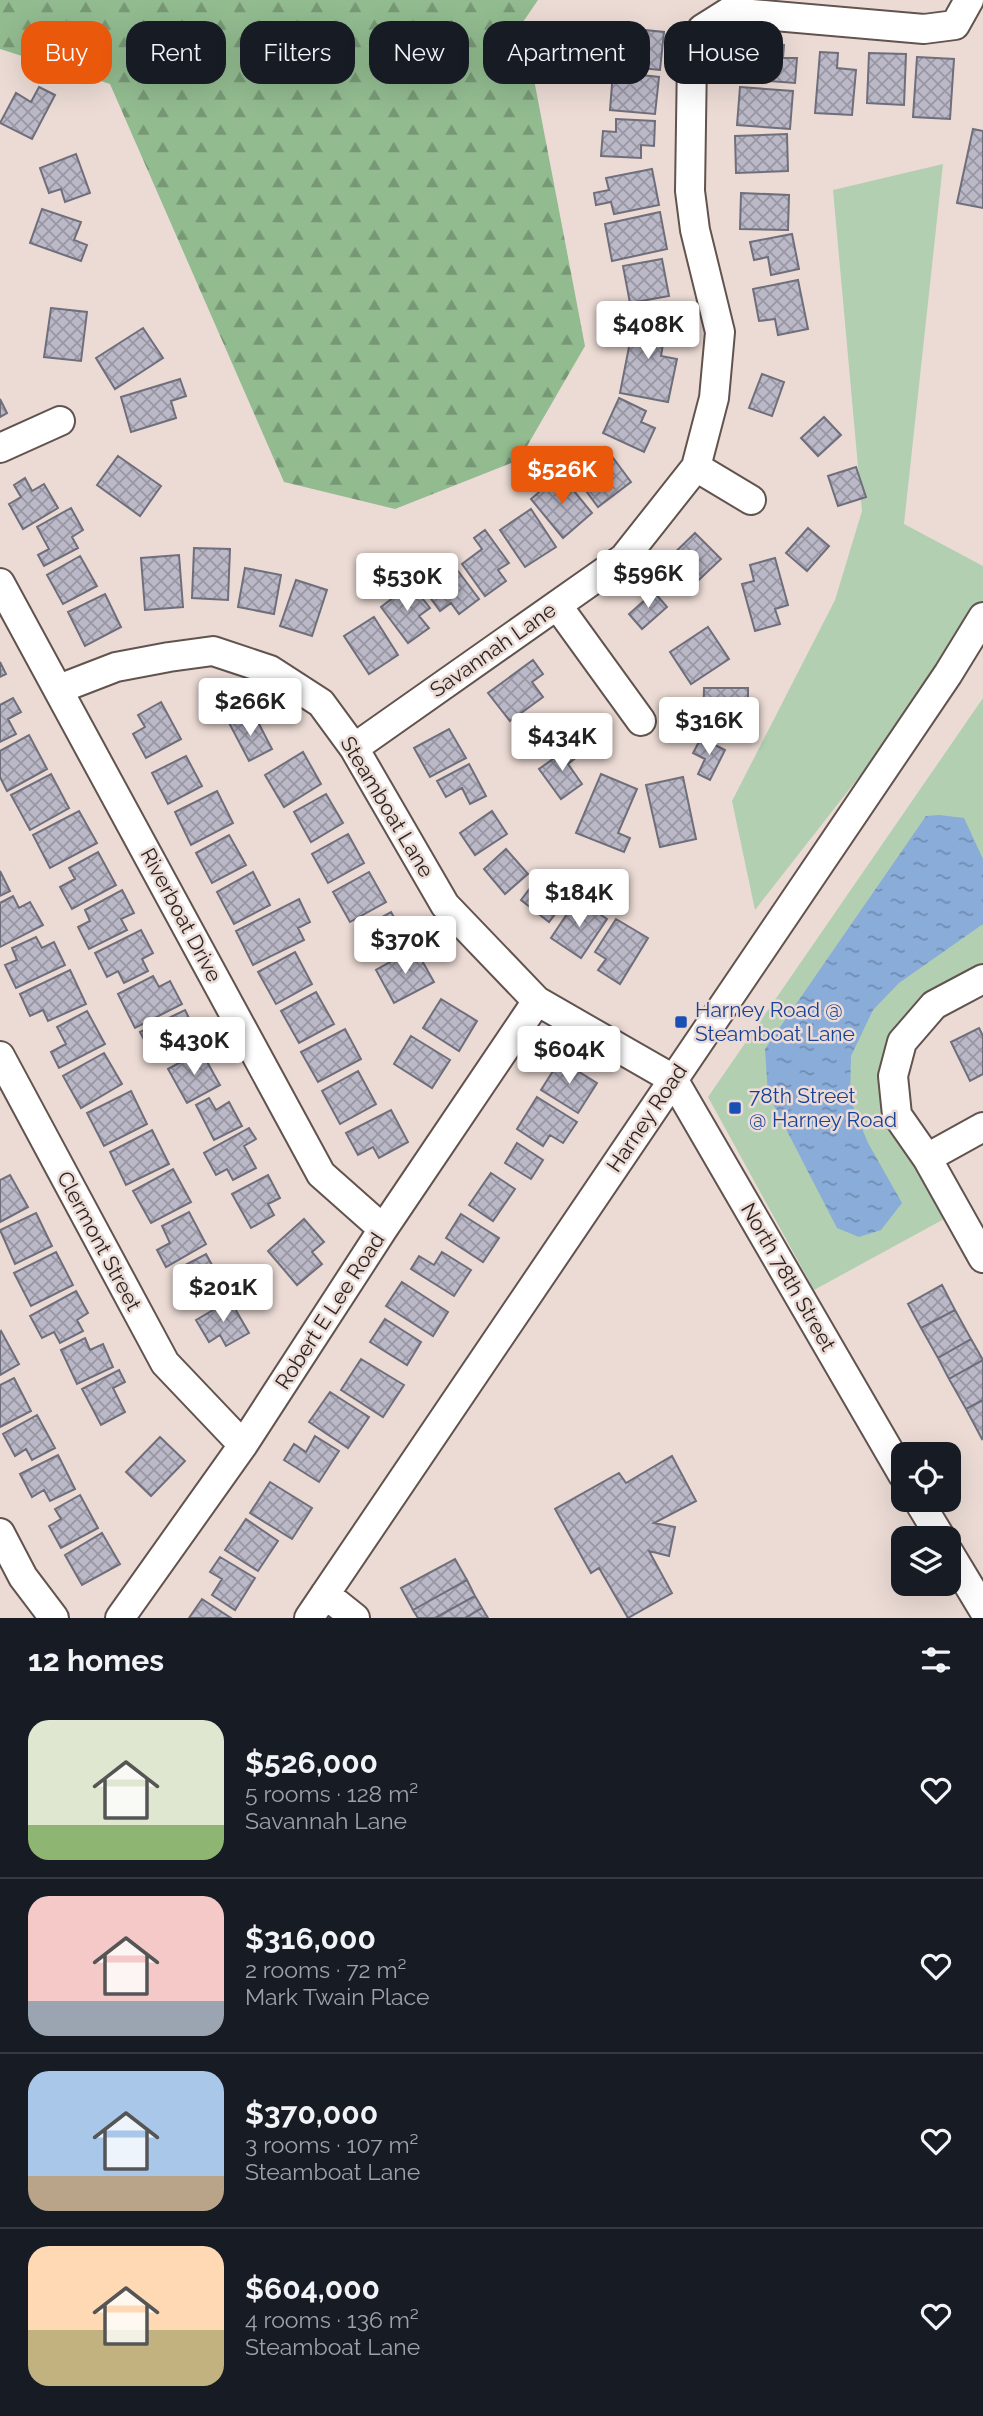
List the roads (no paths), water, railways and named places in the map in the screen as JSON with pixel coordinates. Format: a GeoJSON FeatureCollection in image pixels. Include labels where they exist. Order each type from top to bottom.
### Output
{"type":"FeatureCollection","features":[{"type":"Feature","properties":{"kind":"street","name":"Savannah Lane"},"geometry":{"type":"LineString","coordinates":[[354,748],[624,558],[696,467],[714,398],[720,332],[695,230],[690,191],[692,58],[702,29],[729,12],[924,29],[955,25],[969,0]]}},
{"type":"Feature","properties":{"kind":"street"},"geometry":{"type":"LineString","coordinates":[[0,448],[60,421]]}},
{"type":"Feature","properties":{"kind":"street"},"geometry":{"type":"LineString","coordinates":[[696,467],[751,500]]}},
{"type":"Feature","properties":{"kind":"street","name":"Riverboat Drive"},"geometry":{"type":"LineString","coordinates":[[0,583],[321,1174],[383,1229]]}},
{"type":"Feature","properties":{"kind":"street"},"geometry":{"type":"LineString","coordinates":[[557,605],[640,720]]}},
{"type":"Feature","properties":{"kind":"street","name":"Harney Road"},"geometry":{"type":"LineString","coordinates":[[309,1618],[948,674],[983,617]]}},
{"type":"Feature","properties":{"kind":"street","name":"Steamboat Lane"},"geometry":{"type":"LineString","coordinates":[[59,689],[116,667],[214,651],[270,670],[321,704],[354,748],[445,905],[537,1001],[673,1079]]}},
{"type":"Feature","properties":{"kind":"street"},"geometry":{"type":"LineString","coordinates":[[983,978],[934,1005],[902,1042],[893,1076],[897,1115],[927,1158],[983,1258]]}},
{"type":"Feature","properties":{"kind":"street","name":"Robert E Lee Road"},"geometry":{"type":"LineString","coordinates":[[120,1618],[243,1445],[383,1229],[537,1001]]}},
{"type":"Feature","properties":{"kind":"street","name":"Clermont Street"},"geometry":{"type":"LineString","coordinates":[[0,1056],[165,1363],[243,1445]]}},
{"type":"Feature","properties":{"kind":"street","name":"North 78th Street"},"geometry":{"type":"LineString","coordinates":[[673,1079],[891,1454]]}},
{"type":"Feature","properties":{"kind":"street"},"geometry":{"type":"LineString","coordinates":[[927,1158],[983,1127]]}},
{"type":"Feature","properties":{"kind":"street"},"geometry":{"type":"LineString","coordinates":[[0,1533],[23,1577],[54,1618]]}},
{"type":"Feature","properties":{"kind":"street"},"geometry":{"type":"LineString","coordinates":[[961,1573],[983,1609]]}},
{"type":"Feature","properties":{"kind":"street"},"geometry":{"type":"LineString","coordinates":[[325,1594],[355,1618]]}},
{"type":"Feature","properties":{"kind":"water"},"geometry":{"type":"Polygon","coordinates":[[[926,816],[964,818],[983,859],[983,924],[899,983],[873,1010],[851,1056],[850,1099],[868,1143],[902,1203],[881,1230],[859,1237],[837,1228],[768,1094],[765,1049],[926,816]]]}},
{"type":"Feature","properties":{"kind":"place","name":"Harney Road @ Steamboat Lane"},"geometry":{"type":"Point","coordinates":[681,1022]}},
{"type":"Feature","properties":{"kind":"place","name":"78th Street @ Harney Road"},"geometry":{"type":"Point","coordinates":[735,1108]}}]}
